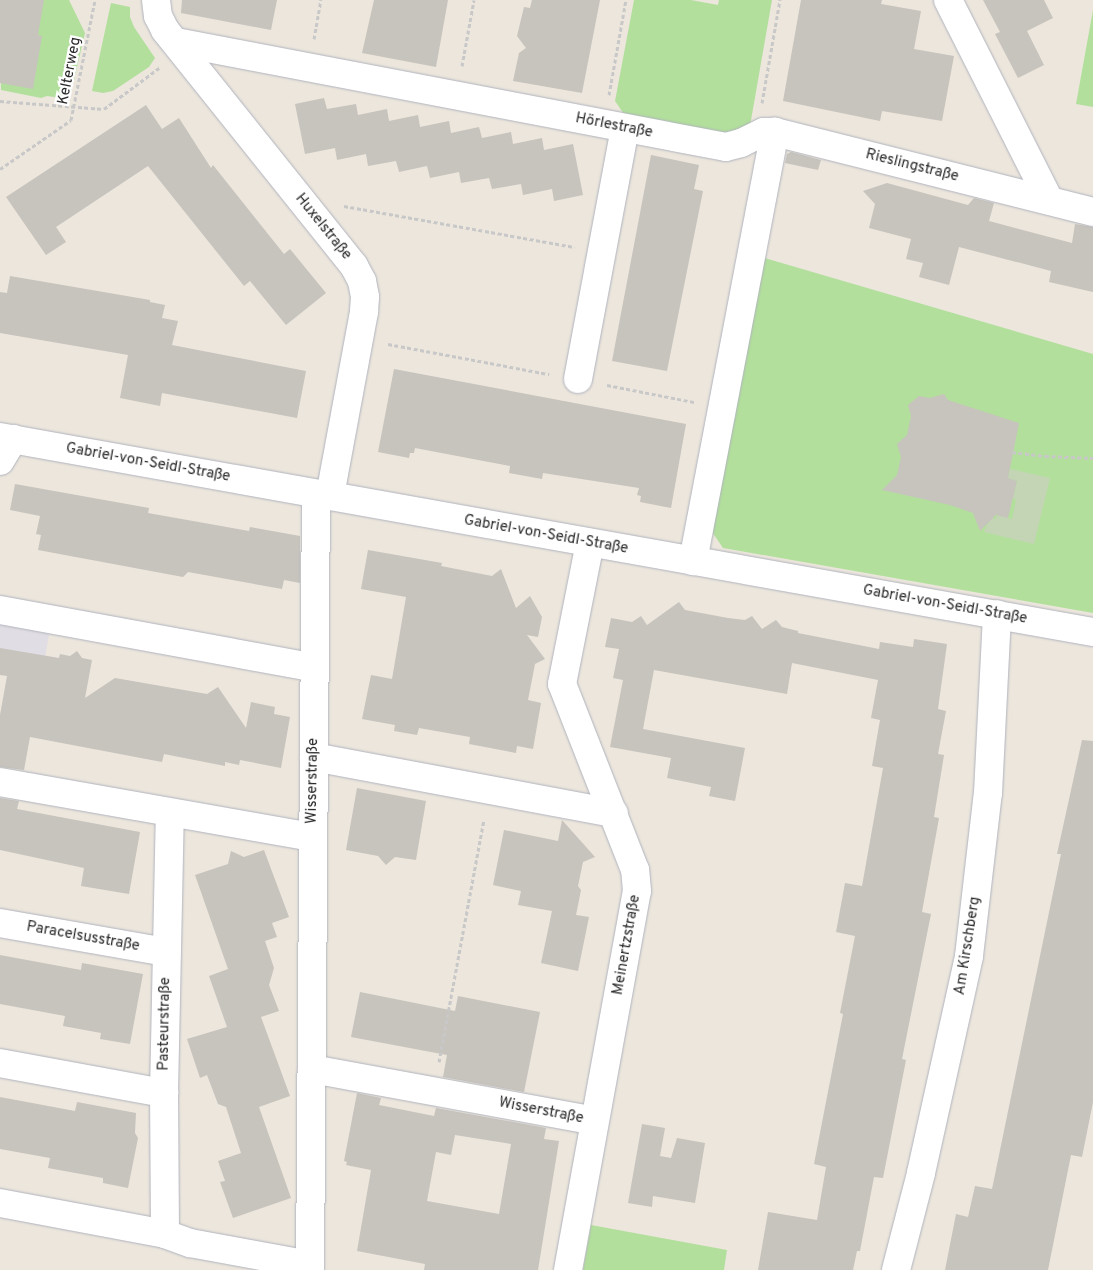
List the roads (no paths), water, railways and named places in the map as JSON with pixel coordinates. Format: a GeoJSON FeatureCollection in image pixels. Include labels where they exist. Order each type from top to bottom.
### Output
{"type":"FeatureCollection","features":[{"type":"Feature","properties":{"kind":"street","name":"Huxelstraße"},"geometry":{"type":"LineString","coordinates":[[156,0],[158,16],[165,30],[354,266],[362,281],[365,296],[359,339],[323,495]]}},
{"type":"Feature","properties":{"kind":"street"},"geometry":{"type":"LineString","coordinates":[[948,0],[1048,200]]}},
{"type":"Feature","properties":{"kind":"street","name":"Hörlestraße"},"geometry":{"type":"LineString","coordinates":[[179,47],[456,96],[726,147],[765,135]]}},
{"type":"Feature","properties":{"kind":"street"},"geometry":{"type":"LineString","coordinates":[[578,379],[602,252],[614,126]]}},
{"type":"Feature","properties":{"kind":"street"},"geometry":{"type":"LineString","coordinates":[[693,561],[722,407],[765,135]]}},
{"type":"Feature","properties":{"kind":"street","name":"Rieslingstraße"},"geometry":{"type":"LineString","coordinates":[[765,135],[1093,212]]}},
{"type":"Feature","properties":{"kind":"street","name":"Gabriel-von-Seidl-Straße"},"geometry":{"type":"LineString","coordinates":[[4,446],[323,495],[1093,632]]}},
{"type":"Feature","properties":{"kind":"street","name":"Wisserstraße"},"geometry":{"type":"LineString","coordinates":[[310,1268],[312,836],[315,668],[323,495]]}},
{"type":"Feature","properties":{"kind":"street","name":"Meinertzstraße"},"geometry":{"type":"LineString","coordinates":[[568,1270],[637,891],[635,870],[562,684],[590,543]]}},
{"type":"Feature","properties":{"kind":"street"},"geometry":{"type":"LineString","coordinates":[[0,610],[315,668]]}},
{"type":"Feature","properties":{"kind":"street","name":"Am Kirschberg"},"geometry":{"type":"LineString","coordinates":[[896,1270],[921,1173],[969,956],[988,793],[997,614]]}},
{"type":"Feature","properties":{"kind":"street"},"geometry":{"type":"LineString","coordinates":[[314,757],[614,813]]}},
{"type":"Feature","properties":{"kind":"street"},"geometry":{"type":"LineString","coordinates":[[0,782],[170,813],[312,836]]}},
{"type":"Feature","properties":{"kind":"street","name":"Pasteurstraße"},"geometry":{"type":"LineString","coordinates":[[165,1234],[164,1093],[170,813]]}},
{"type":"Feature","properties":{"kind":"street","name":"Paracelsusstraße"},"geometry":{"type":"LineString","coordinates":[[0,923],[166,952]]}},
{"type":"Feature","properties":{"kind":"street"},"geometry":{"type":"LineString","coordinates":[[0,1063],[164,1093]]}},
{"type":"Feature","properties":{"kind":"street","name":"Wisserstraße"},"geometry":{"type":"LineString","coordinates":[[312,1069],[594,1121]]}},
{"type":"Feature","properties":{"kind":"street"},"geometry":{"type":"LineString","coordinates":[[0,1203],[165,1234],[190,1243],[310,1268]]}}]}
